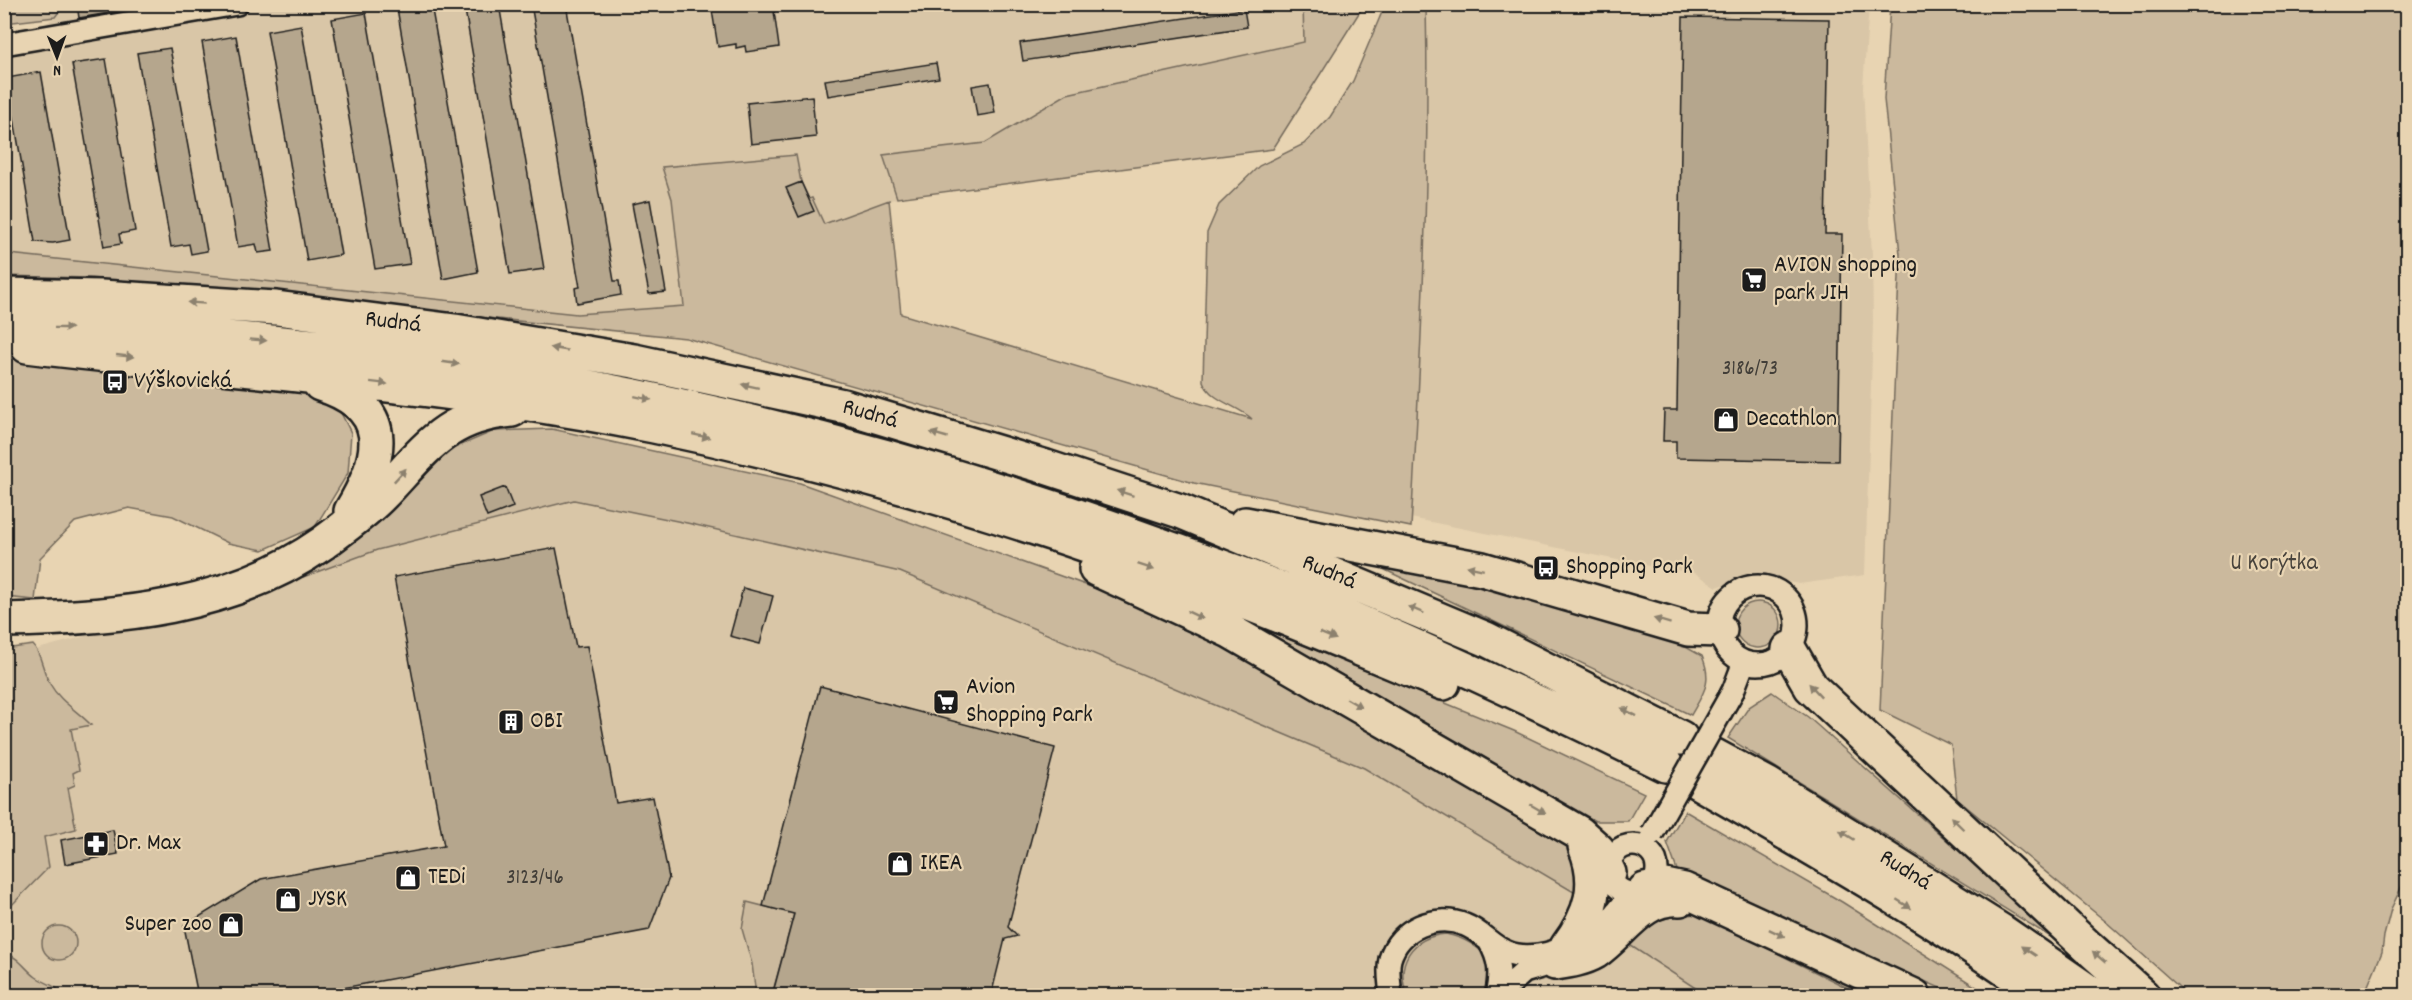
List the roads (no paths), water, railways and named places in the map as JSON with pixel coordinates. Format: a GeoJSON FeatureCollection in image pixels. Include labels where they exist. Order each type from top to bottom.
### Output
{"type":"FeatureCollection","features":[{"type":"Feature","properties":{"kind":"highway","name":"Rudná"},"geometry":{"type":"LineString","coordinates":[[4,295],[101,297],[276,308],[455,331],[634,361],[843,406],[1046,466],[1180,512],[1486,639],[1669,761]]}},
{"type":"Feature","properties":{"kind":"highway","name":"Rudná"},"geometry":{"type":"LineString","coordinates":[[4,327],[104,328],[275,341],[452,363],[718,413],[850,445],[1059,508],[1283,590],[1512,689],[1669,761]]}},
{"type":"Feature","properties":{"kind":"highway"},"geometry":{"type":"LineString","coordinates":[[4,343],[279,371],[562,408],[765,450],[870,478],[1039,530],[1218,592],[1576,736],[1669,761]]}},
{"type":"Feature","properties":{"kind":"highway"},"geometry":{"type":"LineString","coordinates":[[279,371],[345,393],[360,406],[372,423],[376,443],[374,465],[366,486],[341,528]]}},
{"type":"Feature","properties":{"kind":"highway"},"geometry":{"type":"LineString","coordinates":[[4,634],[34,612],[160,609],[199,599],[253,579],[302,555],[341,528],[376,501],[435,439],[462,421],[491,412],[562,408]]}},
{"type":"Feature","properties":{"kind":"highway"},"geometry":{"type":"LineString","coordinates":[[870,478],[1028,538],[1230,631],[1579,833],[1598,850],[1624,884],[1674,887],[1914,996]]}},
{"type":"Feature","properties":{"kind":"highway"},"geometry":{"type":"LineString","coordinates":[[1180,512],[1482,569],[1688,629],[1720,630]]}},
{"type":"Feature","properties":{"kind":"highway"},"geometry":{"type":"LineString","coordinates":[[1789,649],[1811,687],[2143,996]]}},
{"type":"Feature","properties":{"kind":"highway","name":"Rudná"},"geometry":{"type":"LineString","coordinates":[[2043,996],[1998,963],[1699,777],[1777,790],[1962,907],[2095,996]]}},
{"type":"Feature","properties":{"kind":"highway"},"geometry":{"type":"LineString","coordinates":[[1579,833],[1592,870],[1593,888],[1582,927],[1561,955],[1575,960],[1594,952],[1642,909],[1664,900],[1677,898],[1724,908]]}},
{"type":"Feature","properties":{"kind":"street"},"geometry":{"type":"LineString","coordinates":[[4,44],[237,4]]}},
{"type":"Feature","properties":{"kind":"street"},"geometry":{"type":"LineString","coordinates":[[1754,587],[1769,588],[1788,600],[1795,613],[1796,636],[1789,649],[1772,662],[1758,664],[1744,662],[1728,649],[1720,630],[1724,608],[1733,596],[1754,587]]}},
{"type":"Feature","properties":{"kind":"street"},"geometry":{"type":"LineString","coordinates":[[1624,884],[1655,879],[1657,866],[1648,841],[1733,691],[1744,662]]}},
{"type":"Feature","properties":{"kind":"street"},"geometry":{"type":"LineString","coordinates":[[1624,884],[1611,859],[1616,851],[1629,845],[1648,841]]}},
{"type":"Feature","properties":{"kind":"street"},"geometry":{"type":"LineString","coordinates":[[1392,993],[1388,973],[1390,958],[1406,934],[1419,926],[1447,921],[1461,923],[1474,929],[1506,952],[1520,955],[1551,953],[1573,955],[1588,945],[1624,884]]}},
{"type":"Feature","properties":{"kind":"street"},"geometry":{"type":"LineString","coordinates":[[1489,941],[1498,959],[1500,972],[1497,996]]}},
{"type":"Feature","properties":{"kind":"street"},"geometry":{"type":"LineString","coordinates":[[1497,996],[1524,972],[1561,955]]}},
{"type":"Feature","properties":{"kind":"place","name":"AVION shopping park JIH"},"geometry":{"type":"Point","coordinates":[1754,280]}},
{"type":"Feature","properties":{"kind":"place","name":"Výškovická"},"geometry":{"type":"Point","coordinates":[115,382]}},
{"type":"Feature","properties":{"kind":"place","name":"Decathlon"},"geometry":{"type":"Point","coordinates":[1726,420]}},
{"type":"Feature","properties":{"kind":"place","name":"Shopping Park"},"geometry":{"type":"Point","coordinates":[1546,568]}},
{"type":"Feature","properties":{"kind":"place","name":"Avion Shopping Park"},"geometry":{"type":"Point","coordinates":[946,702]}},
{"type":"Feature","properties":{"kind":"place","name":"OBI"},"geometry":{"type":"Point","coordinates":[511,722]}},
{"type":"Feature","properties":{"kind":"place","name":"Dr. Max"},"geometry":{"type":"Point","coordinates":[96,844]}},
{"type":"Feature","properties":{"kind":"place","name":"IKEA"},"geometry":{"type":"Point","coordinates":[900,864]}},
{"type":"Feature","properties":{"kind":"place","name":"TEDi"},"geometry":{"type":"Point","coordinates":[408,878]}},
{"type":"Feature","properties":{"kind":"place","name":"JYSK"},"geometry":{"type":"Point","coordinates":[288,900]}},
{"type":"Feature","properties":{"kind":"place","name":"Super zoo"},"geometry":{"type":"Point","coordinates":[231,925]}},
{"type":"Feature","properties":{"kind":"park label","name":"U Korýtka"},"geometry":{"type":"Point","coordinates":[2274,564]}}]}
